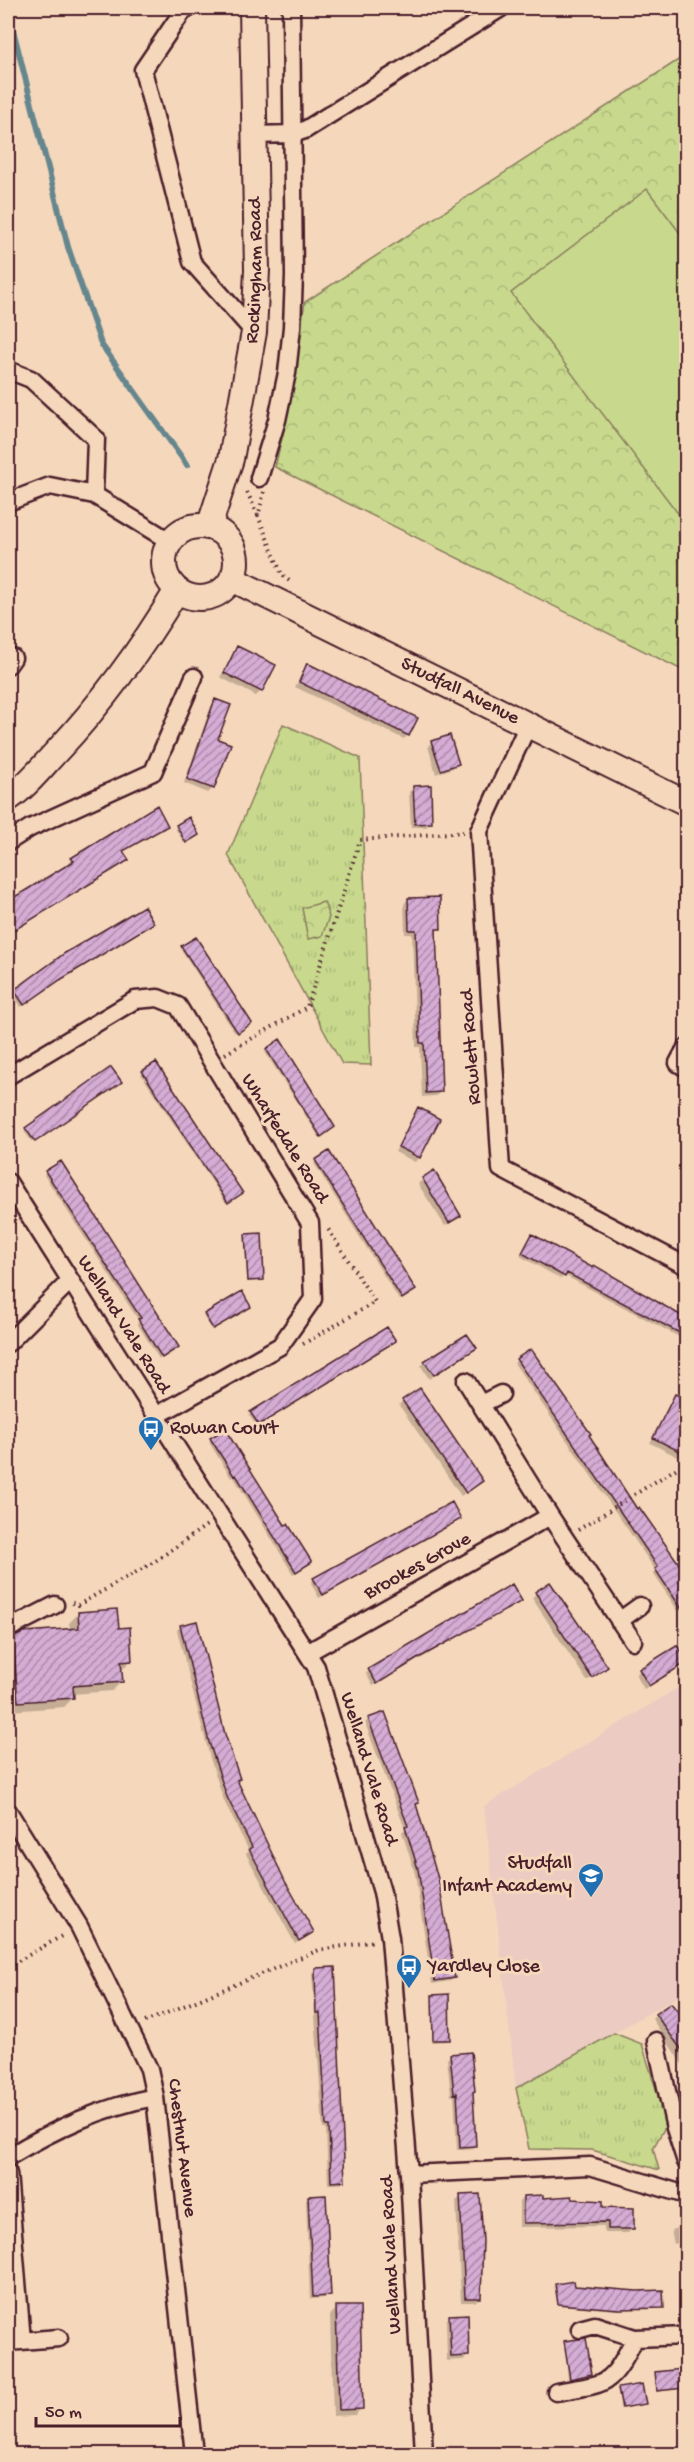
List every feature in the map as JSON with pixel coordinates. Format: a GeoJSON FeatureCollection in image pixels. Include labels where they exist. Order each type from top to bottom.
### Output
{"type":"FeatureCollection","features":[{"type":"Feature","properties":{"kind":"street","name":"Rockingham Road"},"geometry":{"type":"LineString","coordinates":[[209,527],[231,459],[254,332],[257,270],[252,8]]}},
{"type":"Feature","properties":{"kind":"street"},"geometry":{"type":"LineString","coordinates":[[259,478],[277,420],[287,373],[292,327],[291,8]]}},
{"type":"Feature","properties":{"kind":"street"},"geometry":{"type":"LineString","coordinates":[[255,135],[293,134],[315,125],[501,8]]}},
{"type":"Feature","properties":{"kind":"street"},"geometry":{"type":"LineString","coordinates":[[184,9],[143,70],[192,262],[254,332]]}},
{"type":"Feature","properties":{"kind":"street"},"geometry":{"type":"LineString","coordinates":[[8,370],[31,379],[96,439],[94,495]]}},
{"type":"Feature","properties":{"kind":"street"},"geometry":{"type":"LineString","coordinates":[[8,502],[50,486],[94,495],[171,542]]}},
{"type":"Feature","properties":{"kind":"street"},"geometry":{"type":"LineString","coordinates":[[191,527],[209,527],[229,541],[235,552],[236,565],[232,579],[225,589],[214,596],[202,598],[189,597],[177,590],[169,580],[165,568],[165,556],[171,542],[191,527]]}},
{"type":"Feature","properties":{"kind":"street","name":"Studfall Avenue"},"geometry":{"type":"LineString","coordinates":[[232,579],[687,803]]}},
{"type":"Feature","properties":{"kind":"street"},"geometry":{"type":"LineString","coordinates":[[8,799],[23,788],[92,713],[147,640],[177,590]]}},
{"type":"Feature","properties":{"kind":"street"},"geometry":{"type":"LineString","coordinates":[[8,842],[30,828],[153,772],[194,677]]}},
{"type":"Feature","properties":{"kind":"street","name":"Rowlett Road"},"geometry":{"type":"LineString","coordinates":[[528,725],[479,831],[501,1168],[685,1260]]}},
{"type":"Feature","properties":{"kind":"street","name":"Wharfedale Road"},"geometry":{"type":"LineString","coordinates":[[8,1076],[135,1000],[158,998],[178,1006],[310,1222],[313,1299],[280,1346],[156,1416]]}},
{"type":"Feature","properties":{"kind":"street"},"geometry":{"type":"LineString","coordinates":[[687,1048],[678,1063],[687,1068]]}},
{"type":"Feature","properties":{"kind":"street","name":"Welland Vale Road"},"geometry":{"type":"LineString","coordinates":[[8,1182],[316,1667],[382,1892],[390,1938],[409,2174],[424,2454]]}},
{"type":"Feature","properties":{"kind":"street"},"geometry":{"type":"LineString","coordinates":[[8,1343],[70,1281]]}},
{"type":"Feature","properties":{"kind":"street"},"geometry":{"type":"LineString","coordinates":[[466,1381],[550,1516],[633,1641]]}},
{"type":"Feature","properties":{"kind":"street"},"geometry":{"type":"LineString","coordinates":[[481,1404],[501,1394]]}},
{"type":"Feature","properties":{"kind":"street","name":"Brookes Grove"},"geometry":{"type":"LineString","coordinates":[[307,1653],[550,1516]]}},
{"type":"Feature","properties":{"kind":"street"},"geometry":{"type":"LineString","coordinates":[[8,1629],[56,1605]]}},
{"type":"Feature","properties":{"kind":"street"},"geometry":{"type":"LineString","coordinates":[[619,1620],[640,1606]]}},
{"type":"Feature","properties":{"kind":"street","name":"Chestnut Avenue"},"geometry":{"type":"LineString","coordinates":[[8,1811],[79,1926],[131,2028],[149,2069],[155,2097],[194,2454]]}},
{"type":"Feature","properties":{"kind":"street"},"geometry":{"type":"LineString","coordinates":[[656,2041],[675,2128],[687,2162]]}},
{"type":"Feature","properties":{"kind":"street"},"geometry":{"type":"LineString","coordinates":[[8,2157],[76,2120],[114,2105],[155,2097]]}},
{"type":"Feature","properties":{"kind":"street"},"geometry":{"type":"LineString","coordinates":[[409,2174],[590,2166],[687,2195]]}},
{"type":"Feature","properties":{"kind":"street"},"geometry":{"type":"LineString","coordinates":[[8,2173],[15,2341],[59,2338]]}},
{"type":"Feature","properties":{"kind":"street"},"geometry":{"type":"LineString","coordinates":[[580,2329],[595,2325],[635,2338],[687,2336]]}},
{"type":"Feature","properties":{"kind":"street"},"geometry":{"type":"LineString","coordinates":[[556,2392],[597,2385],[616,2374],[635,2338]]}},
{"type":"Feature","properties":{"kind":"path"},"geometry":{"type":"LineString","coordinates":[[259,478],[265,491],[258,516],[282,575],[295,586],[290,608]]}},
{"type":"Feature","properties":{"kind":"path"},"geometry":{"type":"LineString","coordinates":[[212,1062],[307,1007],[360,840],[479,831]]}},
{"type":"Feature","properties":{"kind":"path"},"geometry":{"type":"LineString","coordinates":[[280,1346],[298,1348],[375,1302],[328,1229],[310,1222]]}},
{"type":"Feature","properties":{"kind":"path"},"geometry":{"type":"LineString","coordinates":[[565,1539],[677,1468],[687,1471]]}},
{"type":"Feature","properties":{"kind":"path"},"geometry":{"type":"LineString","coordinates":[[56,1605],[68,1602],[78,1605],[154,1562],[220,1516]]}},
{"type":"Feature","properties":{"kind":"path"},"geometry":{"type":"LineString","coordinates":[[8,1967],[79,1926]]}},
{"type":"Feature","properties":{"kind":"path"},"geometry":{"type":"LineString","coordinates":[[131,2028],[320,1950],[390,1938]]}},
{"type":"Feature","properties":{"kind":"shaded area","name":"Studfall Infant Academy"},"geometry":{"type":"Polygon","coordinates":[[[686,1683],[686,1992],[516,2088],[484,1806],[686,1683]]]}},
{"type":"Feature","properties":{"kind":"green space"},"geometry":{"type":"Polygon","coordinates":[[[686,55],[686,672],[275,467],[287,417],[305,302],[686,55]]]}},
{"type":"Feature","properties":{"kind":"green space"},"geometry":{"type":"Polygon","coordinates":[[[647,189],[686,241],[686,524],[511,293],[647,189]]]}},
{"type":"Feature","properties":{"kind":"green space"},"geometry":{"type":"Polygon","coordinates":[[[283,724],[360,758],[371,1065],[342,1064],[228,855],[283,724]]]}},
{"type":"Feature","properties":{"kind":"green space"},"geometry":{"type":"Polygon","coordinates":[[[324,902],[329,917],[322,936],[308,939],[302,908],[324,902]]]}},
{"type":"Feature","properties":{"kind":"green space"},"geometry":{"type":"Polygon","coordinates":[[[614,2033],[642,2044],[667,2124],[653,2148],[659,2170],[592,2150],[529,2149],[516,2088],[614,2033]]]}},
{"type":"Feature","properties":{"kind":"building"},"geometry":{"type":"Polygon","coordinates":[[[237,646],[276,665],[262,692],[224,673],[237,646]]]}},
{"type":"Feature","properties":{"kind":"building"},"geometry":{"type":"Polygon","coordinates":[[[307,663],[418,718],[409,736],[299,682],[307,663]]]}},
{"type":"Feature","properties":{"kind":"building"},"geometry":{"type":"Polygon","coordinates":[[[215,699],[231,705],[218,739],[231,744],[214,789],[187,779],[215,699]]]}},
{"type":"Feature","properties":{"kind":"building"},"geometry":{"type":"Polygon","coordinates":[[[450,735],[459,764],[441,770],[431,741],[450,735]]]}},
{"type":"Feature","properties":{"kind":"building"},"geometry":{"type":"Polygon","coordinates":[[[431,785],[432,823],[415,824],[413,786],[431,785]]]}},
{"type":"Feature","properties":{"kind":"building"},"geometry":{"type":"Polygon","coordinates":[[[157,805],[168,826],[123,851],[129,860],[8,934],[8,901],[74,861],[71,858],[157,805]]]}},
{"type":"Feature","properties":{"kind":"building"},"geometry":{"type":"Polygon","coordinates":[[[189,817],[199,835],[186,843],[176,825],[189,817]]]}},
{"type":"Feature","properties":{"kind":"building"},"geometry":{"type":"Polygon","coordinates":[[[440,897],[441,929],[436,929],[442,1092],[426,1093],[424,1043],[420,1043],[416,930],[409,930],[408,898],[440,897]]]}},
{"type":"Feature","properties":{"kind":"building"},"geometry":{"type":"Polygon","coordinates":[[[144,906],[154,923],[60,980],[24,1005],[14,990],[65,953],[144,906]]]}},
{"type":"Feature","properties":{"kind":"building"},"geometry":{"type":"Polygon","coordinates":[[[196,937],[252,1023],[238,1033],[181,946],[196,937]]]}},
{"type":"Feature","properties":{"kind":"building"},"geometry":{"type":"Polygon","coordinates":[[[280,1039],[335,1127],[321,1137],[266,1049],[280,1039]]]}},
{"type":"Feature","properties":{"kind":"building"},"geometry":{"type":"Polygon","coordinates":[[[156,1062],[243,1193],[228,1203],[142,1071],[156,1062]]]}},
{"type":"Feature","properties":{"kind":"building"},"geometry":{"type":"Polygon","coordinates":[[[111,1067],[122,1082],[35,1142],[25,1128],[111,1067]]]}},
{"type":"Feature","properties":{"kind":"building"},"geometry":{"type":"Polygon","coordinates":[[[418,1107],[440,1119],[420,1158],[398,1147],[418,1107]]]}},
{"type":"Feature","properties":{"kind":"building"},"geometry":{"type":"Polygon","coordinates":[[[329,1151],[416,1290],[402,1299],[315,1160],[329,1151]]]}},
{"type":"Feature","properties":{"kind":"building"},"geometry":{"type":"Polygon","coordinates":[[[61,1161],[179,1347],[162,1358],[138,1319],[141,1318],[45,1171],[61,1161]]]}},
{"type":"Feature","properties":{"kind":"building"},"geometry":{"type":"Polygon","coordinates":[[[434,1170],[461,1216],[449,1223],[422,1178],[434,1170]]]}},
{"type":"Feature","properties":{"kind":"building"},"geometry":{"type":"Polygon","coordinates":[[[262,1233],[264,1280],[248,1281],[245,1234],[262,1233]]]}},
{"type":"Feature","properties":{"kind":"building"},"geometry":{"type":"Polygon","coordinates":[[[532,1234],[593,1268],[594,1265],[687,1319],[687,1337],[567,1273],[565,1277],[522,1253],[532,1234]]]}},
{"type":"Feature","properties":{"kind":"building"},"geometry":{"type":"Polygon","coordinates":[[[242,1291],[251,1307],[213,1329],[204,1314],[242,1291]]]}},
{"type":"Feature","properties":{"kind":"building"},"geometry":{"type":"Polygon","coordinates":[[[387,1327],[396,1341],[259,1425],[250,1412],[387,1327]]]}},
{"type":"Feature","properties":{"kind":"building"},"geometry":{"type":"Polygon","coordinates":[[[467,1334],[477,1348],[434,1375],[424,1361],[467,1334]]]}},
{"type":"Feature","properties":{"kind":"building"},"geometry":{"type":"Polygon","coordinates":[[[531,1349],[591,1434],[589,1435],[637,1509],[639,1507],[687,1575],[687,1617],[655,1569],[658,1567],[516,1359],[531,1349]]]}},
{"type":"Feature","properties":{"kind":"building"},"geometry":{"type":"Polygon","coordinates":[[[420,1388],[483,1481],[466,1493],[402,1400],[420,1388]]]}},
{"type":"Feature","properties":{"kind":"building"},"geometry":{"type":"Polygon","coordinates":[[[675,1394],[687,1399],[687,1455],[653,1438],[675,1394]]]}},
{"type":"Feature","properties":{"kind":"building"},"geometry":{"type":"Polygon","coordinates":[[[225,1429],[285,1525],[288,1524],[312,1562],[296,1572],[236,1475],[234,1476],[210,1438],[225,1429]]]}},
{"type":"Feature","properties":{"kind":"building"},"geometry":{"type":"Polygon","coordinates":[[[452,1502],[461,1519],[323,1595],[313,1578],[452,1502]]]}},
{"type":"Feature","properties":{"kind":"building"},"geometry":{"type":"Polygon","coordinates":[[[550,1582],[608,1667],[592,1678],[535,1592],[550,1582]]]}},
{"type":"Feature","properties":{"kind":"building"},"geometry":{"type":"Polygon","coordinates":[[[512,1584],[522,1601],[417,1659],[377,1684],[368,1669],[512,1584]]]}},
{"type":"Feature","properties":{"kind":"building"},"geometry":{"type":"Polygon","coordinates":[[[117,1609],[119,1628],[130,1627],[132,1661],[121,1662],[123,1682],[73,1686],[74,1698],[18,1702],[13,1638],[24,1632],[79,1628],[78,1612],[117,1609]]]}},
{"type":"Feature","properties":{"kind":"building"},"geometry":{"type":"Polygon","coordinates":[[[197,1621],[225,1734],[240,1779],[237,1780],[285,1881],[314,1932],[299,1941],[249,1849],[252,1847],[227,1797],[209,1742],[180,1625],[197,1621]]]}},
{"type":"Feature","properties":{"kind":"building"},"geometry":{"type":"Polygon","coordinates":[[[678,1645],[687,1662],[649,1686],[639,1669],[678,1645]]]}},
{"type":"Feature","properties":{"kind":"building"},"geometry":{"type":"Polygon","coordinates":[[[385,1712],[419,1803],[416,1804],[439,1882],[455,1978],[435,1981],[418,1869],[405,1827],[408,1826],[368,1718],[385,1712]]]}},
{"type":"Feature","properties":{"kind":"building"},"geometry":{"type":"Polygon","coordinates":[[[335,1967],[345,2181],[331,2182],[320,2013],[316,2013],[315,1968],[335,1967]]]}},
{"type":"Feature","properties":{"kind":"building"},"geometry":{"type":"Polygon","coordinates":[[[449,1994],[450,2040],[433,2040],[432,1995],[449,1994]]]}},
{"type":"Feature","properties":{"kind":"building"},"geometry":{"type":"Polygon","coordinates":[[[671,2003],[687,2024],[687,2057],[655,2014],[671,2003]]]}},
{"type":"Feature","properties":{"kind":"building"},"geometry":{"type":"Polygon","coordinates":[[[471,2052],[475,2091],[473,2092],[476,2146],[460,2147],[457,2093],[454,2094],[450,2054],[471,2052]]]}},
{"type":"Feature","properties":{"kind":"building"},"geometry":{"type":"Polygon","coordinates":[[[480,2194],[483,2241],[481,2298],[465,2298],[460,2195],[480,2194]]]}},
{"type":"Feature","properties":{"kind":"building"},"geometry":{"type":"Polygon","coordinates":[[[326,2195],[331,2296],[313,2297],[308,2196],[326,2195]]]}},
{"type":"Feature","properties":{"kind":"building"},"geometry":{"type":"Polygon","coordinates":[[[543,2195],[543,2198],[572,2196],[573,2199],[603,2201],[603,2207],[634,2208],[634,2229],[608,2229],[608,2222],[523,2223],[523,2196],[543,2195]]]}},
{"type":"Feature","properties":{"kind":"building"},"geometry":{"type":"Polygon","coordinates":[[[574,2281],[575,2286],[637,2291],[663,2290],[664,2308],[619,2309],[558,2304],[555,2284],[574,2281]]]}},
{"type":"Feature","properties":{"kind":"building"},"geometry":{"type":"Polygon","coordinates":[[[336,2306],[360,2306],[363,2409],[339,2410],[336,2306]]]}},
{"type":"Feature","properties":{"kind":"building"},"geometry":{"type":"Polygon","coordinates":[[[468,2314],[469,2356],[451,2357],[449,2315],[468,2314]]]}},
{"type":"Feature","properties":{"kind":"building"},"geometry":{"type":"Polygon","coordinates":[[[586,2338],[592,2374],[570,2379],[564,2341],[586,2338]]]}},
{"type":"Feature","properties":{"kind":"building"},"geometry":{"type":"Polygon","coordinates":[[[682,2369],[684,2388],[657,2391],[655,2372],[682,2369]]]}},
{"type":"Feature","properties":{"kind":"building"},"geometry":{"type":"Polygon","coordinates":[[[642,2384],[646,2404],[622,2408],[618,2388],[642,2384]]]}},
{"type":"Feature","properties":{"kind":"waterway"},"geometry":{"type":"LineString","coordinates":[[8,10],[68,247],[101,344],[187,465]]}},
{"type":"Feature","properties":{"kind":"place","name":"Rowan Court"},"geometry":{"type":"Point","coordinates":[151,1452]}},
{"type":"Feature","properties":{"kind":"place","name":"Studfall Infant Academy"},"geometry":{"type":"Point","coordinates":[591,1899]}},
{"type":"Feature","properties":{"kind":"place","name":"Yardley Close"},"geometry":{"type":"Point","coordinates":[409,1990]}}]}
